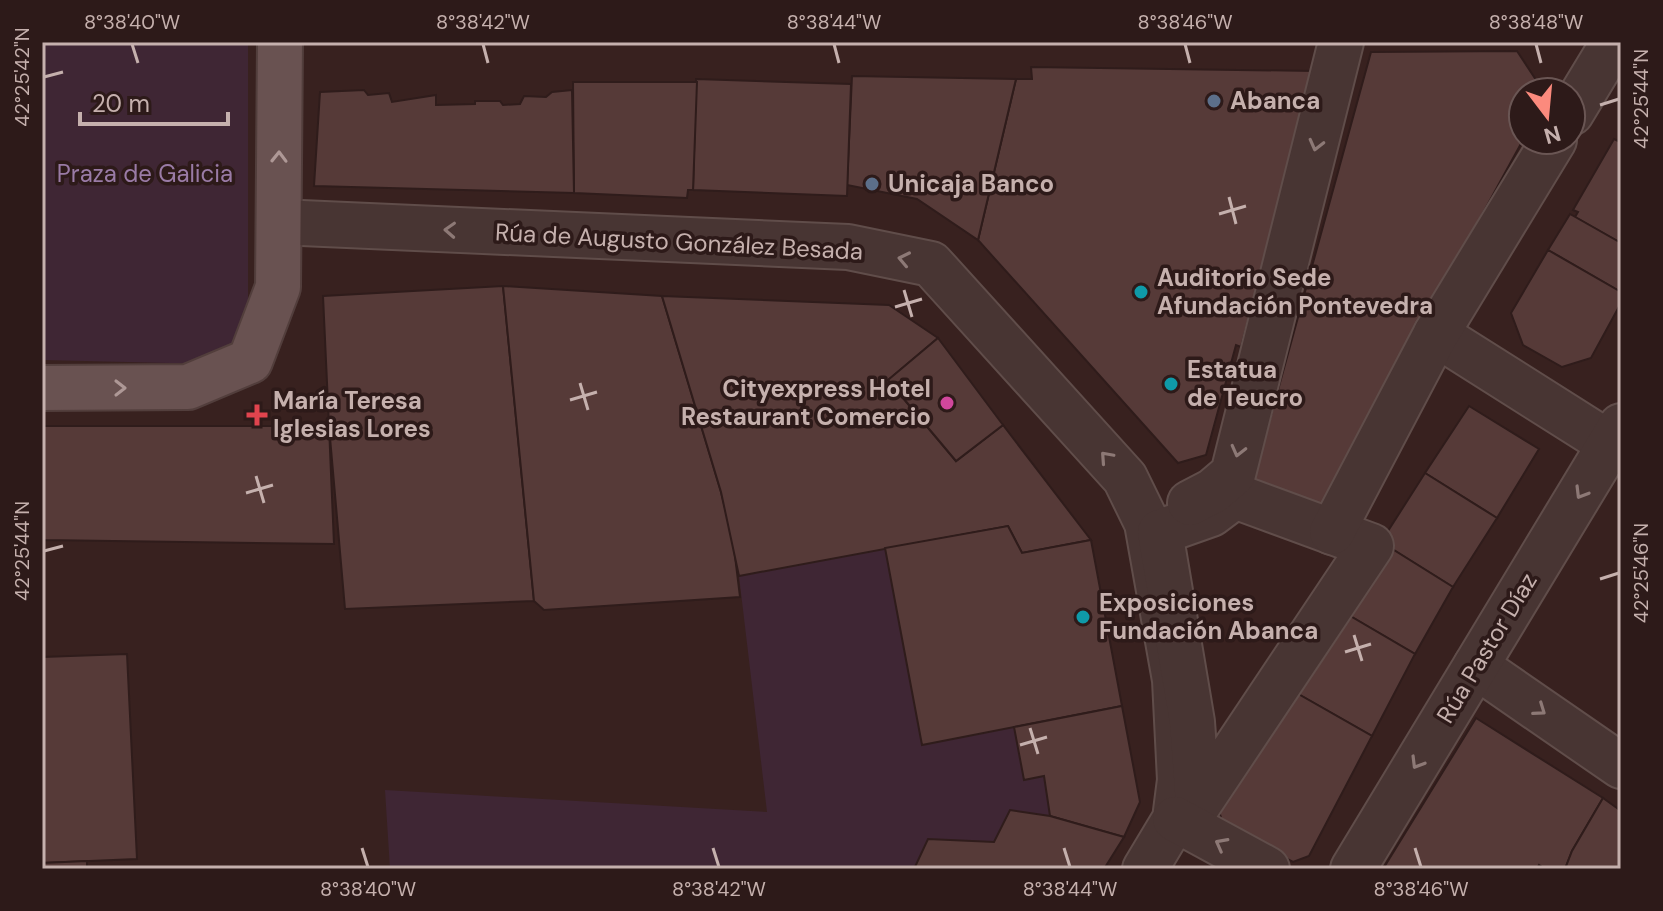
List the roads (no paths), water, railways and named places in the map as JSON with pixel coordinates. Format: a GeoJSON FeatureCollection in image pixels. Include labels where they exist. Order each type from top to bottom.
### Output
{"type":"FeatureCollection","features":[{"type":"Feature","properties":{"kind":"main road"},"geometry":{"type":"LineString","coordinates":[[42,388],[188,387],[250,361],[278,287],[280,42]]}},
{"type":"Feature","properties":{"kind":"street"},"geometry":{"type":"LineString","coordinates":[[1147,523],[1213,491],[1233,474],[1341,42]]}},
{"type":"Feature","properties":{"kind":"street"},"geometry":{"type":"LineString","coordinates":[[1587,87],[1614,42]]}},
{"type":"Feature","properties":{"kind":"street"},"geometry":{"type":"LineString","coordinates":[[1332,532],[1436,334],[1544,156]]}},
{"type":"Feature","properties":{"kind":"street","name":"Rúa de Augusto González Besada"},"geometry":{"type":"LineString","coordinates":[[279,222],[848,247],[931,264],[1125,478],[1147,523],[1175,680],[1180,780],[1175,819]]}},
{"type":"Feature","properties":{"kind":"street"},"geometry":{"type":"LineString","coordinates":[[1436,334],[1616,435]]}},
{"type":"Feature","properties":{"kind":"street","name":"Rúa Pastor Díaz"},"geometry":{"type":"LineString","coordinates":[[1353,869],[1616,435]]}},
{"type":"Feature","properties":{"kind":"street"},"geometry":{"type":"LineString","coordinates":[[1235,496],[1332,532],[1371,546],[1198,805],[1192,722],[1160,532],[1211,514],[1235,496]]}},
{"type":"Feature","properties":{"kind":"street"},"geometry":{"type":"LineString","coordinates":[[1476,666],[1621,766]]}},
{"type":"Feature","properties":{"kind":"street"},"geometry":{"type":"LineString","coordinates":[[1145,869],[1175,819],[1267,869]]}},
{"type":"Feature","properties":{"kind":"place","name":"Abanca"},"geometry":{"type":"Point","coordinates":[1214,101]}},
{"type":"Feature","properties":{"kind":"place","name":"Unicaja Banco"},"geometry":{"type":"Point","coordinates":[872,184]}},
{"type":"Feature","properties":{"kind":"place","name":"Auditorio Sede Afundación Pontevedra"},"geometry":{"type":"Point","coordinates":[1141,292]}},
{"type":"Feature","properties":{"kind":"place","name":"Estatua de Teucro"},"geometry":{"type":"Point","coordinates":[1171,384]}},
{"type":"Feature","properties":{"kind":"place","name":"Cityexpress Hotel Restaurant Comercio"},"geometry":{"type":"Point","coordinates":[947,403]}},
{"type":"Feature","properties":{"kind":"place","name":"María Teresa Iglesias Lores"},"geometry":{"type":"Point","coordinates":[257,415]}},
{"type":"Feature","properties":{"kind":"place","name":"Exposiciones Fundación Abanca"},"geometry":{"type":"Point","coordinates":[1083,617]}},
{"type":"Feature","properties":{"kind":"park label","name":"Praza de Galicia"},"geometry":{"type":"Point","coordinates":[145,174]}}]}
